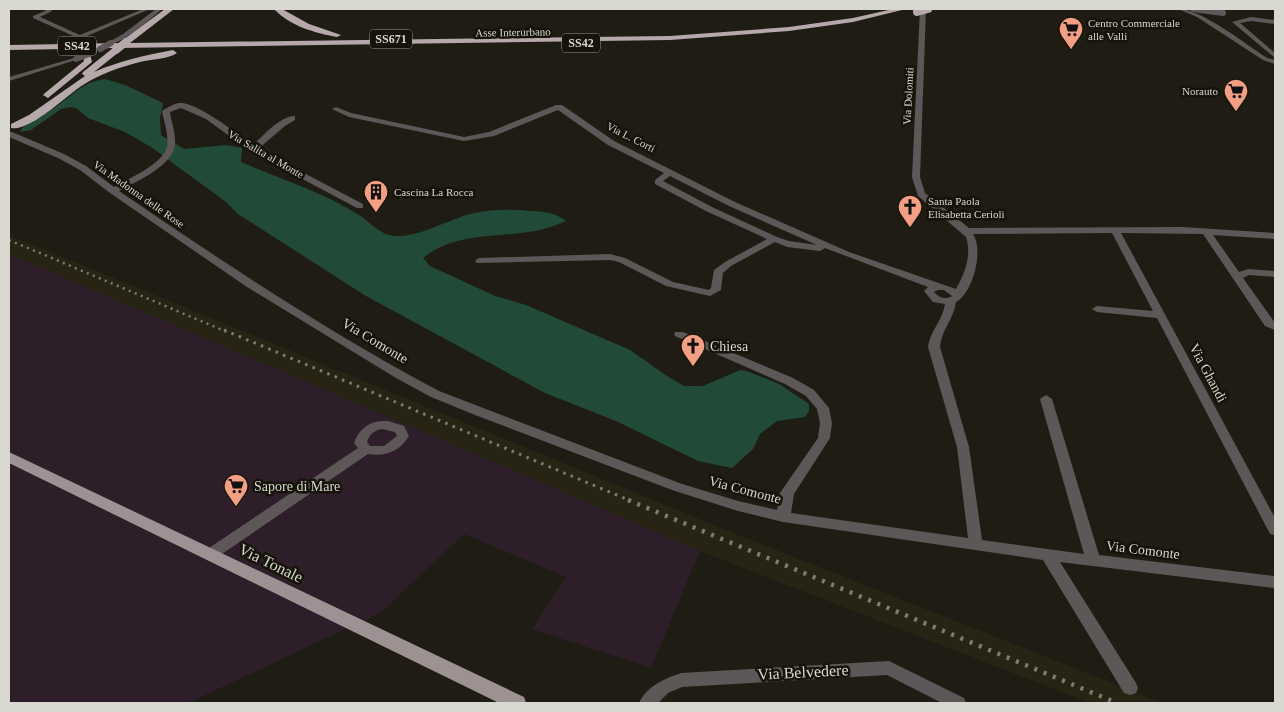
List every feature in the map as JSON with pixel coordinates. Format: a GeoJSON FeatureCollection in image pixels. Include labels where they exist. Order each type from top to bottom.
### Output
{"type":"FeatureCollection","features":[{"type":"Feature","properties":{"kind":"highway"},"geometry":{"type":"LineString","coordinates":[[10,130],[114,46],[126,42],[170,9]]}},
{"type":"Feature","properties":{"kind":"highway","name":"SS671"},"geometry":{"type":"LineString","coordinates":[[278,9],[290,24],[356,38],[494,40]]}},
{"type":"Feature","properties":{"kind":"highway"},"geometry":{"type":"LineString","coordinates":[[823,25],[887,9]]}},
{"type":"Feature","properties":{"kind":"highway","name":"Asse Interurbano"},"geometry":{"type":"LineString","coordinates":[[494,40],[670,38],[750,33],[823,25],[902,9]]}},
{"type":"Feature","properties":{"kind":"highway","name":"Asse Interurbano"},"geometry":{"type":"LineString","coordinates":[[193,45],[244,46],[695,40],[798,33],[928,9]]}},
{"type":"Feature","properties":{"kind":"highway"},"geometry":{"type":"LineString","coordinates":[[144,46],[248,41],[274,35]]}},
{"type":"Feature","properties":{"kind":"highway","name":"SS42"},"geometry":{"type":"LineString","coordinates":[[9,47],[494,40]]}},
{"type":"Feature","properties":{"kind":"highway"},"geometry":{"type":"LineString","coordinates":[[10,130],[29,120],[80,83],[108,70],[156,56],[192,50],[244,46]]}},
{"type":"Feature","properties":{"kind":"highway"},"geometry":{"type":"LineString","coordinates":[[9,47],[65,50],[78,52],[89,58],[85,66],[10,130]]}},
{"type":"Feature","properties":{"kind":"main road","name":"Via Tonale"},"geometry":{"type":"LineString","coordinates":[[9,457],[517,703]]}},
{"type":"Feature","properties":{"kind":"street"},"geometry":{"type":"LineString","coordinates":[[47,9],[49,11],[36,17],[80,37],[147,9]]}},
{"type":"Feature","properties":{"kind":"street"},"geometry":{"type":"LineString","coordinates":[[9,79],[114,46],[125,35],[159,9]]}},
{"type":"Feature","properties":{"kind":"street"},"geometry":{"type":"LineString","coordinates":[[1181,9],[1199,16],[1264,59],[1275,62]]}},
{"type":"Feature","properties":{"kind":"street"},"geometry":{"type":"LineString","coordinates":[[1193,9],[1227,12],[1275,22]]}},
{"type":"Feature","properties":{"kind":"street"},"geometry":{"type":"LineString","coordinates":[[1203,9],[1275,62]]}},
{"type":"Feature","properties":{"kind":"street","name":"Via Dolomiti"},"geometry":{"type":"LineString","coordinates":[[918,184],[916,156],[919,10]]}},
{"type":"Feature","properties":{"kind":"street"},"geometry":{"type":"LineString","coordinates":[[1275,22],[1251,19],[1235,22],[1275,56]]}},
{"type":"Feature","properties":{"kind":"street","name":"Via Salita al Monte"},"geometry":{"type":"LineString","coordinates":[[113,191],[153,167],[168,155],[171,146],[166,111],[181,105],[209,117],[253,149],[360,206]]}},
{"type":"Feature","properties":{"kind":"street","name":"Via L. Corti"},"geometry":{"type":"LineString","coordinates":[[336,109],[349,115],[464,139],[491,134],[559,107],[611,143],[672,172],[732,204],[831,248],[908,276],[954,298]]}},
{"type":"Feature","properties":{"kind":"street"},"geometry":{"type":"LineString","coordinates":[[253,149],[282,124],[292,118]]}},
{"type":"Feature","properties":{"kind":"street","name":"Via Madonna delle Rose"},"geometry":{"type":"LineString","coordinates":[[10,130],[83,168],[113,191],[251,285]]}},
{"type":"Feature","properties":{"kind":"street"},"geometry":{"type":"LineString","coordinates":[[672,172],[662,177],[658,182],[709,209],[774,240],[787,244],[831,248]]}},
{"type":"Feature","properties":{"kind":"street"},"geometry":{"type":"LineString","coordinates":[[918,184],[980,230]]}},
{"type":"Feature","properties":{"kind":"street"},"geometry":{"type":"LineString","coordinates":[[918,184],[921,194],[972,236],[974,248],[965,282],[954,298],[950,315],[942,324],[934,339],[936,356],[963,447],[976,545]]}},
{"type":"Feature","properties":{"kind":"street","name":"Via Ghandi"},"geometry":{"type":"LineString","coordinates":[[1115,230],[1275,530]]}},
{"type":"Feature","properties":{"kind":"street"},"geometry":{"type":"LineString","coordinates":[[967,231],[1206,231],[1275,236]]}},
{"type":"Feature","properties":{"kind":"street"},"geometry":{"type":"LineString","coordinates":[[1206,231],[1269,324],[1275,327]]}},
{"type":"Feature","properties":{"kind":"street"},"geometry":{"type":"LineString","coordinates":[[480,261],[610,257],[622,260],[670,284],[710,293],[716,290],[718,272],[728,264],[774,240]]}},
{"type":"Feature","properties":{"kind":"street"},"geometry":{"type":"LineString","coordinates":[[1229,265],[1248,272],[1275,274]]}},
{"type":"Feature","properties":{"kind":"street"},"geometry":{"type":"LineString","coordinates":[[1237,277],[1248,272]]}},
{"type":"Feature","properties":{"kind":"street"},"geometry":{"type":"LineString","coordinates":[[938,291],[965,282]]}},
{"type":"Feature","properties":{"kind":"street","name":"Via Comonte"},"geometry":{"type":"LineString","coordinates":[[251,285],[400,376],[435,394],[677,487],[738,506],[783,517],[976,545],[1275,582]]}},
{"type":"Feature","properties":{"kind":"street"},"geometry":{"type":"LineString","coordinates":[[938,291],[954,298]]}},
{"type":"Feature","properties":{"kind":"street"},"geometry":{"type":"LineString","coordinates":[[938,291],[944,316],[942,324]]}},
{"type":"Feature","properties":{"kind":"street"},"geometry":{"type":"LineString","coordinates":[[1097,308],[1160,315]]}},
{"type":"Feature","properties":{"kind":"street"},"geometry":{"type":"LineString","coordinates":[[679,334],[789,381],[810,393],[822,408],[826,423],[824,438],[786,493],[783,517]]}},
{"type":"Feature","properties":{"kind":"street"},"geometry":{"type":"LineString","coordinates":[[1046,398],[1093,560]]}},
{"type":"Feature","properties":{"kind":"street"},"geometry":{"type":"LineString","coordinates":[[211,554],[366,449]]}},
{"type":"Feature","properties":{"kind":"street"},"geometry":{"type":"LineString","coordinates":[[1048,555],[1130,688]]}},
{"type":"Feature","properties":{"kind":"street","name":"Via Belvedere"},"geometry":{"type":"LineString","coordinates":[[647,703],[662,688],[681,680],[889,668],[958,703]]}},
{"type":"Feature","properties":{"kind":"shaded area"},"geometry":{"type":"Polygon","coordinates":[[[9,235],[726,530],[1162,703],[1090,703],[700,551],[9,254],[9,235]]]}},
{"type":"Feature","properties":{"kind":"shaded area"},"geometry":{"type":"Polygon","coordinates":[[[9,254],[700,551],[651,668],[532,629],[566,577],[464,534],[380,613],[188,703],[9,703],[9,254]]]}},
{"type":"Feature","properties":{"kind":"green space"},"geometry":{"type":"Polygon","coordinates":[[[105,79],[125,85],[163,103],[160,118],[161,135],[184,149],[226,145],[242,148],[241,162],[331,199],[389,235],[403,236],[412,234],[470,214],[485,211],[523,210],[554,214],[566,221],[529,232],[466,239],[437,249],[423,258],[430,266],[495,296],[526,305],[630,350],[684,386],[703,386],[740,370],[747,371],[779,384],[809,404],[809,411],[805,417],[777,421],[760,434],[753,449],[732,468],[698,461],[616,421],[545,393],[366,296],[238,214],[226,202],[151,147],[125,132],[88,118],[76,108],[61,109],[31,130],[20,132],[22,128],[52,110],[81,88],[92,82],[105,79]]]}},
{"type":"Feature","properties":{"kind":"railway"},"geometry":{"type":"LineString","coordinates":[[9,240],[227,332]]}},
{"type":"Feature","properties":{"kind":"railway"},"geometry":{"type":"LineString","coordinates":[[224,330],[631,501]]}},
{"type":"Feature","properties":{"kind":"railway"},"geometry":{"type":"LineString","coordinates":[[628,500],[1117,703]]}},
{"type":"Feature","properties":{"kind":"place","name":"Centro Commerciale alle Valli"},"geometry":{"type":"Point","coordinates":[1071,50]}},
{"type":"Feature","properties":{"kind":"place","name":"Norauto"},"geometry":{"type":"Point","coordinates":[1236,112]}},
{"type":"Feature","properties":{"kind":"place","name":"Cascina La Rocca"},"geometry":{"type":"Point","coordinates":[376,213]}},
{"type":"Feature","properties":{"kind":"place","name":"Santa Paola Elisabetta Cerioli"},"geometry":{"type":"Point","coordinates":[910,228]}},
{"type":"Feature","properties":{"kind":"place","name":"Chiesa"},"geometry":{"type":"Point","coordinates":[693,367]}},
{"type":"Feature","properties":{"kind":"place","name":"Sapore di Mare"},"geometry":{"type":"Point","coordinates":[236,507]}}]}
